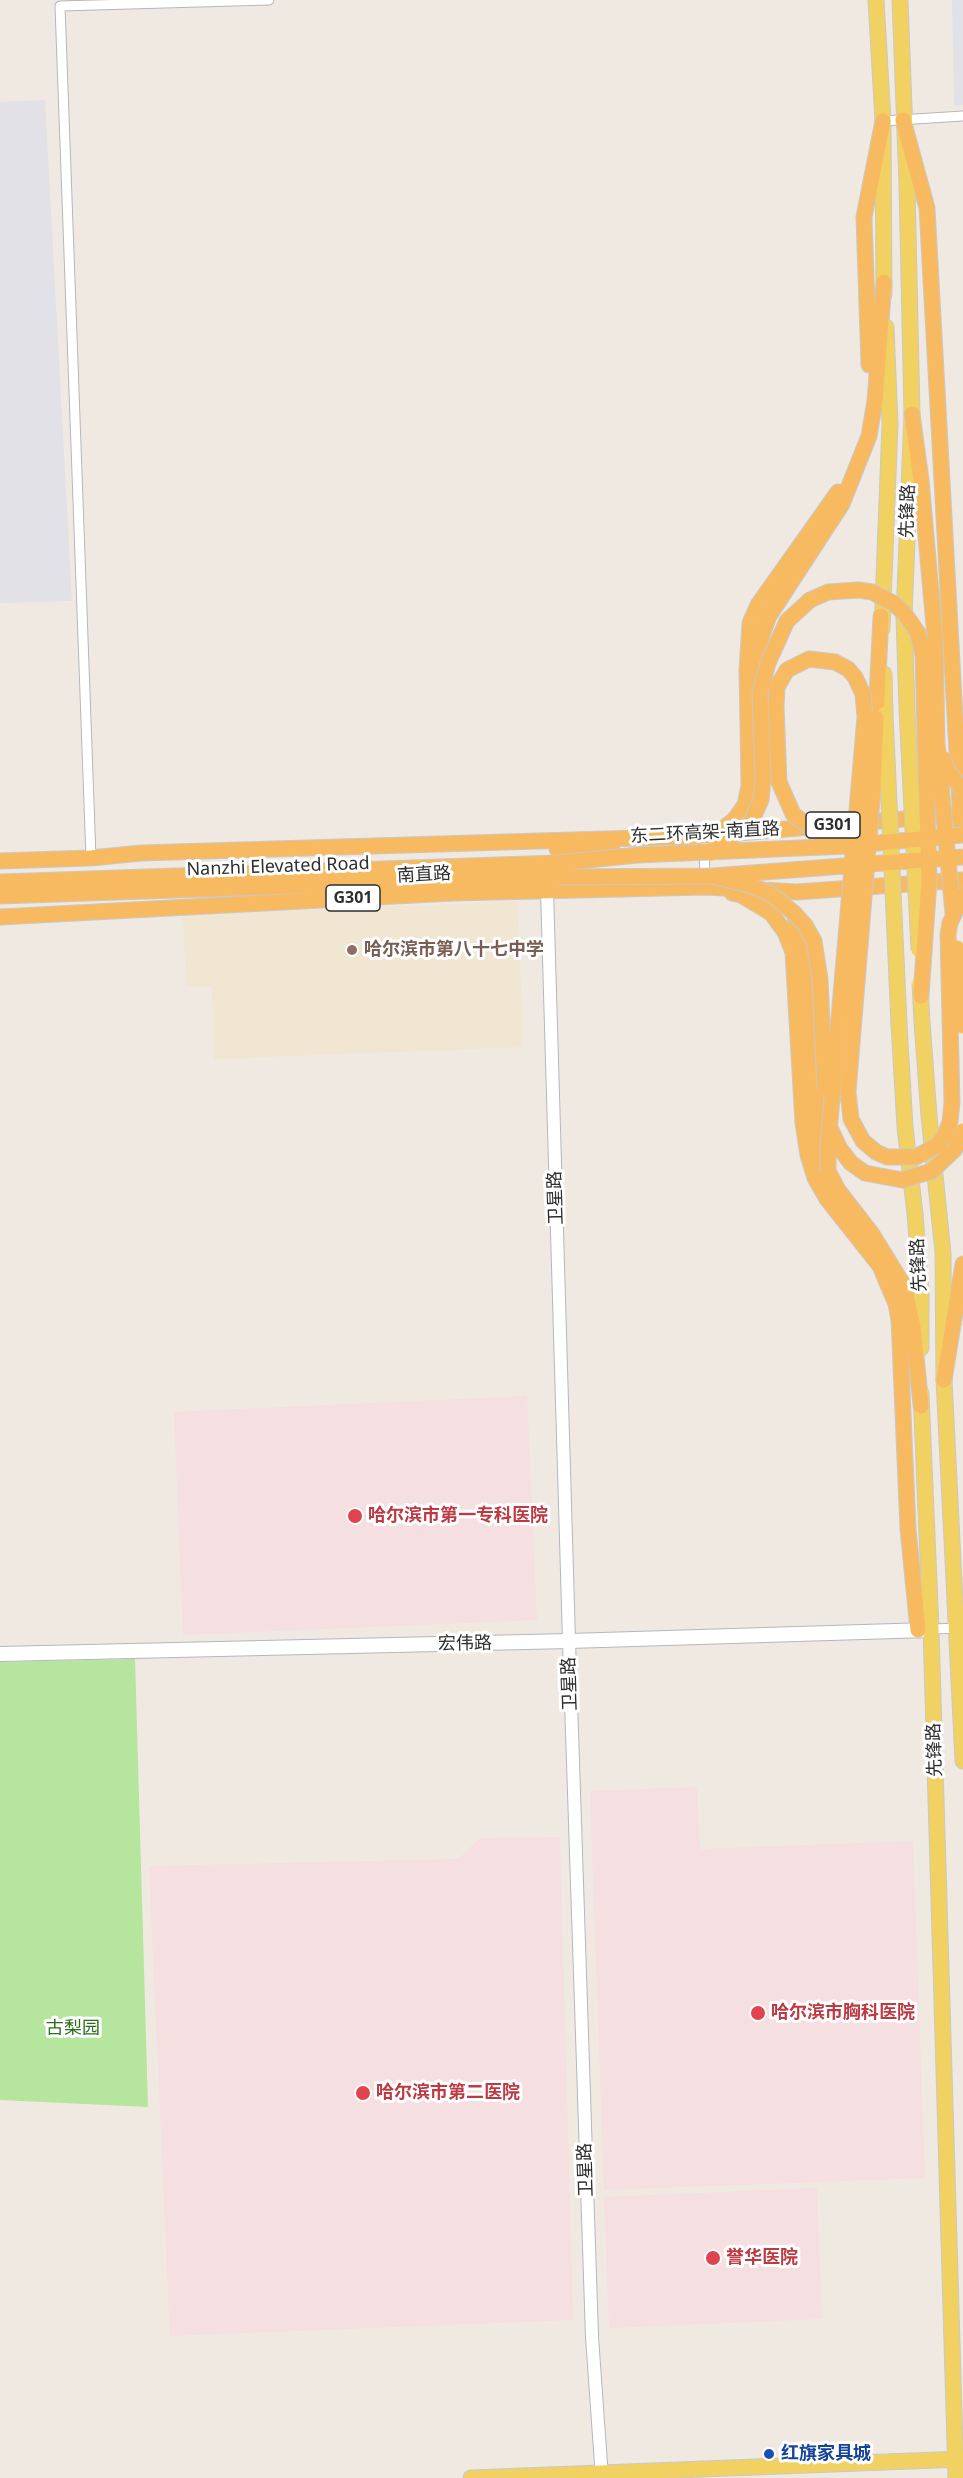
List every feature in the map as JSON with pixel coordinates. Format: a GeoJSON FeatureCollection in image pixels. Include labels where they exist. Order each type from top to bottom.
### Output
{"type":"FeatureCollection","features":[{"type":"Feature","properties":{"kind":"highway"},"geometry":{"type":"LineString","coordinates":[[903,120],[927,208],[956,751],[963,840]]}},
{"type":"Feature","properties":{"kind":"highway"},"geometry":{"type":"LineString","coordinates":[[871,428],[864,217],[883,121]]}},
{"type":"Feature","properties":{"kind":"highway"},"geometry":{"type":"LineString","coordinates":[[711,853],[751,822],[761,800],[763,780],[759,654],[762,635],[783,590],[842,504],[860,460],[871,428],[884,282]]}},
{"type":"Feature","properties":{"kind":"highway"},"geometry":{"type":"LineString","coordinates":[[912,414],[921,480],[935,637],[937,743],[963,1026]]}},
{"type":"Feature","properties":{"kind":"highway"},"geometry":{"type":"LineString","coordinates":[[704,836],[724,828],[734,820],[745,805],[749,786],[747,670],[750,623],[758,605],[860,460]]}},
{"type":"Feature","properties":{"kind":"highway"},"geometry":{"type":"LineString","coordinates":[[760,693],[768,663],[787,621],[810,600],[828,592],[858,590],[872,592],[899,608],[918,633],[923,656],[929,881],[921,996]]}},
{"type":"Feature","properties":{"kind":"highway"},"geometry":{"type":"LineString","coordinates":[[881,616],[881,716],[848,1092],[851,1119],[863,1141],[876,1152],[887,1157],[916,1157],[938,1144],[950,1122],[952,1103],[948,934],[950,923],[963,895]]}},
{"type":"Feature","properties":{"kind":"highway"},"geometry":{"type":"LineString","coordinates":[[828,1171],[828,1145],[865,717],[863,694],[855,677],[848,669],[835,662],[809,659],[787,670],[777,687],[779,782],[793,814],[816,832],[846,846]]}},
{"type":"Feature","properties":{"kind":"highway"},"geometry":{"type":"LineString","coordinates":[[937,743],[948,771],[963,791]]}},
{"type":"Feature","properties":{"kind":"highway"},"geometry":{"type":"LineString","coordinates":[[956,751],[963,775]]}},
{"type":"Feature","properties":{"kind":"highway","name":"G301"},"geometry":{"type":"LineString","coordinates":[[704,836],[962,814]]}},
{"type":"Feature","properties":{"kind":"highway","name":"东二环高架-南直路"},"geometry":{"type":"LineString","coordinates":[[558,870],[638,855],[846,846],[963,835]]}},
{"type":"Feature","properties":{"kind":"highway","name":"南直路"},"geometry":{"type":"LineString","coordinates":[[0,861],[91,858],[141,853],[704,836]]}},
{"type":"Feature","properties":{"kind":"highway"},"geometry":{"type":"LineString","coordinates":[[141,853],[173,860],[556,849],[638,855]]}},
{"type":"Feature","properties":{"kind":"highway"},"geometry":{"type":"LineString","coordinates":[[709,881],[963,857]]}},
{"type":"Feature","properties":{"kind":"highway"},"geometry":{"type":"LineString","coordinates":[[558,870],[749,885],[769,893],[794,913],[805,925],[814,941],[819,960],[828,1116],[832,1135],[851,1163],[865,1173],[902,1180],[917,1177],[932,1171],[955,1149],[963,1131]]}},
{"type":"Feature","properties":{"kind":"highway","name":"Nanzhi Elevated Road"},"geometry":{"type":"LineString","coordinates":[[0,882],[558,870]]}},
{"type":"Feature","properties":{"kind":"highway","name":"Nanzhi Elevated Road"},"geometry":{"type":"LineString","coordinates":[[0,896],[558,870]]}},
{"type":"Feature","properties":{"kind":"highway"},"geometry":{"type":"LineString","coordinates":[[0,909],[599,886],[643,878]]}},
{"type":"Feature","properties":{"kind":"highway"},"geometry":{"type":"LineString","coordinates":[[709,881],[797,891],[963,880]]}},
{"type":"Feature","properties":{"kind":"highway","name":"南直路"},"geometry":{"type":"LineString","coordinates":[[0,917],[709,881]]}},
{"type":"Feature","properties":{"kind":"highway"},"geometry":{"type":"LineString","coordinates":[[709,881],[758,903],[771,912],[785,932],[793,952],[803,1122],[808,1155],[815,1178],[827,1199],[880,1266],[896,1304],[899,1320],[908,1529],[924,1630]]}},
{"type":"Feature","properties":{"kind":"highway"},"geometry":{"type":"LineString","coordinates":[[794,913],[802,941],[806,968],[819,1140],[828,1171],[838,1190],[872,1234],[904,1286],[913,1327],[921,1406]]}},
{"type":"Feature","properties":{"kind":"highway"},"geometry":{"type":"LineString","coordinates":[[944,1380],[963,1263]]}},
{"type":"Feature","properties":{"kind":"main road","name":"先锋路"},"geometry":{"type":"LineString","coordinates":[[876,0],[883,121],[884,282],[890,424],[881,616]]}},
{"type":"Feature","properties":{"kind":"main road","name":"先锋路"},"geometry":{"type":"LineString","coordinates":[[900,0],[912,414],[904,617],[907,709],[922,1022],[943,1253],[944,1380],[960,1628],[963,1761]]}},
{"type":"Feature","properties":{"kind":"main road","name":"先锋路"},"geometry":{"type":"LineString","coordinates":[[881,716],[905,1128],[921,1291],[924,1630],[960,2459],[956,2478]]}},
{"type":"Feature","properties":{"kind":"main road","name":"宏伟路"},"geometry":{"type":"LineString","coordinates":[[0,1654],[924,1630]]}},
{"type":"Feature","properties":{"kind":"main road"},"geometry":{"type":"LineString","coordinates":[[471,2478],[602,2476],[960,2459]]}},
{"type":"Feature","properties":{"kind":"street"},"geometry":{"type":"LineString","coordinates":[[91,858],[60,6],[269,0]]}},
{"type":"Feature","properties":{"kind":"street"},"geometry":{"type":"LineString","coordinates":[[883,121],[963,116]]}},
{"type":"Feature","properties":{"kind":"street"},"geometry":{"type":"LineString","coordinates":[[704,836],[709,881]]}},
{"type":"Feature","properties":{"kind":"street","name":"卫星路"},"geometry":{"type":"LineString","coordinates":[[548,890],[568,1641],[592,2337],[602,2476]]}},
{"type":"Feature","properties":{"kind":"street"},"geometry":{"type":"LineString","coordinates":[[924,1630],[960,1628]]}},
{"type":"Feature","properties":{"kind":"shaded area"},"geometry":{"type":"Polygon","coordinates":[[[952,0],[963,0],[963,105],[954,106],[952,0]]]}},
{"type":"Feature","properties":{"kind":"shaded area"},"geometry":{"type":"Polygon","coordinates":[[[45,100],[72,601],[0,603],[0,102],[45,100]]]}},
{"type":"Feature","properties":{"kind":"shaded area","name":"哈尔滨市第八十七中学"},"geometry":{"type":"Polygon","coordinates":[[[518,902],[523,1047],[214,1059],[212,986],[186,986],[183,914],[518,902]]]}},
{"type":"Feature","properties":{"kind":"shaded area","name":"哈尔滨市第一专科医院"},"geometry":{"type":"Polygon","coordinates":[[[527,1396],[537,1620],[183,1635],[174,1412],[527,1396]]]}},
{"type":"Feature","properties":{"kind":"shaded area","name":"哈尔滨市胸科医院"},"geometry":{"type":"Polygon","coordinates":[[[697,1787],[700,1849],[913,1841],[925,2178],[604,2190],[590,1791],[697,1787]]]}},
{"type":"Feature","properties":{"kind":"shaded area","name":"哈尔滨市第二医院"},"geometry":{"type":"Polygon","coordinates":[[[560,1837],[573,2320],[170,2336],[149,1866],[458,1859],[480,1838],[560,1837]]]}},
{"type":"Feature","properties":{"kind":"shaded area","name":"誉华医院"},"geometry":{"type":"Polygon","coordinates":[[[817,2188],[822,2319],[609,2328],[604,2197],[817,2188]]]}},
{"type":"Feature","properties":{"kind":"green space","name":"古梨园"},"geometry":{"type":"Polygon","coordinates":[[[135,1659],[148,2107],[0,2100],[0,1662],[135,1659]]]}},
{"type":"Feature","properties":{"kind":"place","name":"哈尔滨市第八十七中学"},"geometry":{"type":"Point","coordinates":[352,950]}},
{"type":"Feature","properties":{"kind":"place","name":"哈尔滨市第一专科医院"},"geometry":{"type":"Point","coordinates":[355,1516]}},
{"type":"Feature","properties":{"kind":"place","name":"哈尔滨市胸科医院"},"geometry":{"type":"Point","coordinates":[758,2013]}},
{"type":"Feature","properties":{"kind":"place","name":"哈尔滨市第二医院"},"geometry":{"type":"Point","coordinates":[363,2093]}},
{"type":"Feature","properties":{"kind":"place","name":"誉华医院"},"geometry":{"type":"Point","coordinates":[713,2258]}},
{"type":"Feature","properties":{"kind":"place","name":"红旗家具城"},"geometry":{"type":"Point","coordinates":[769,2454]}}]}
